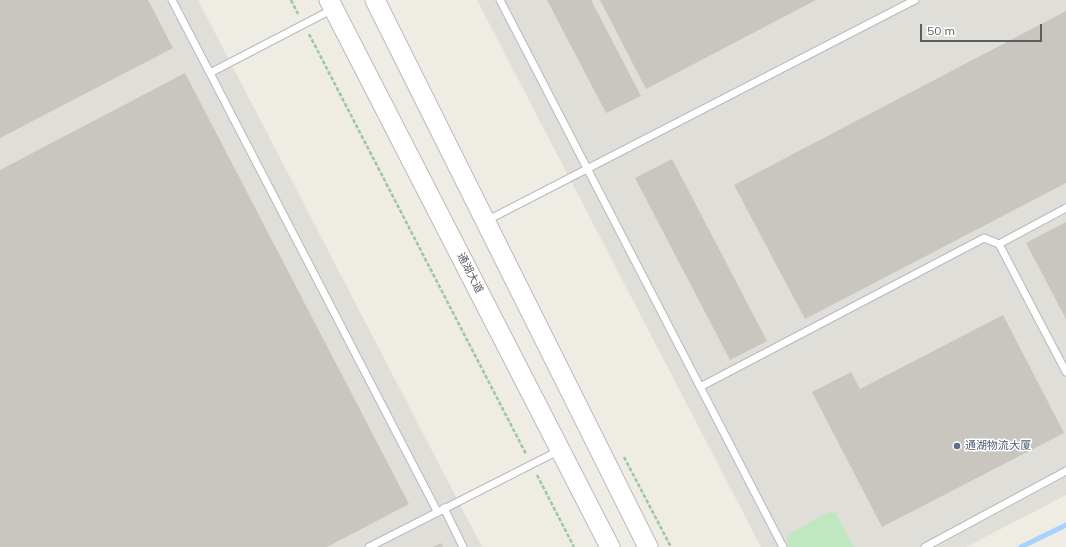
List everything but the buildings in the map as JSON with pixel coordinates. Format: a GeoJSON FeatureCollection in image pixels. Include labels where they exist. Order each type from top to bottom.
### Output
{"type":"FeatureCollection","features":[{"type":"Feature","properties":{"kind":"main road"},"geometry":{"type":"LineString","coordinates":[[375,0],[648,547]]}},
{"type":"Feature","properties":{"kind":"main road","name":"通湖大道"},"geometry":{"type":"LineString","coordinates":[[331,5],[610,547]]}},
{"type":"Feature","properties":{"kind":"lane"},"geometry":{"type":"LineString","coordinates":[[172,0],[440,510],[464,547]]}},
{"type":"Feature","properties":{"kind":"lane"},"geometry":{"type":"LineString","coordinates":[[500,0],[783,547]]}},
{"type":"Feature","properties":{"kind":"lane"},"geometry":{"type":"LineString","coordinates":[[486,221],[915,0]]}},
{"type":"Feature","properties":{"kind":"lane"},"geometry":{"type":"LineString","coordinates":[[210,74],[304,25],[331,5]]}},
{"type":"Feature","properties":{"kind":"lane"},"geometry":{"type":"LineString","coordinates":[[998,244],[1066,208]]}},
{"type":"Feature","properties":{"kind":"lane"},"geometry":{"type":"LineString","coordinates":[[700,387],[984,238],[998,244],[1066,372]]}},
{"type":"Feature","properties":{"kind":"lane"},"geometry":{"type":"LineString","coordinates":[[369,547],[560,450]]}},
{"type":"Feature","properties":{"kind":"lane"},"geometry":{"type":"LineString","coordinates":[[925,547],[1066,471]]}},
{"type":"Feature","properties":{"kind":"path"},"geometry":{"type":"LineString","coordinates":[[291,0],[574,547]]}},
{"type":"Feature","properties":{"kind":"shaded area"},"geometry":{"type":"Polygon","coordinates":[[[0,0],[198,0],[482,547],[0,547],[0,0]]]}},
{"type":"Feature","properties":{"kind":"shaded area"},"geometry":{"type":"Polygon","coordinates":[[[477,0],[1066,0],[1066,495],[966,547],[761,547],[477,0]]]}},
{"type":"Feature","properties":{"kind":"green space"},"geometry":{"type":"Polygon","coordinates":[[[829,512],[836,514],[854,547],[788,547],[787,539],[789,534],[829,512]]]}},
{"type":"Feature","properties":{"kind":"waterway"},"geometry":{"type":"LineString","coordinates":[[1021,547],[1066,525]]}},
{"type":"Feature","properties":{"kind":"place","name":"通湖物流大厦"},"geometry":{"type":"Point","coordinates":[957,446]}}]}
